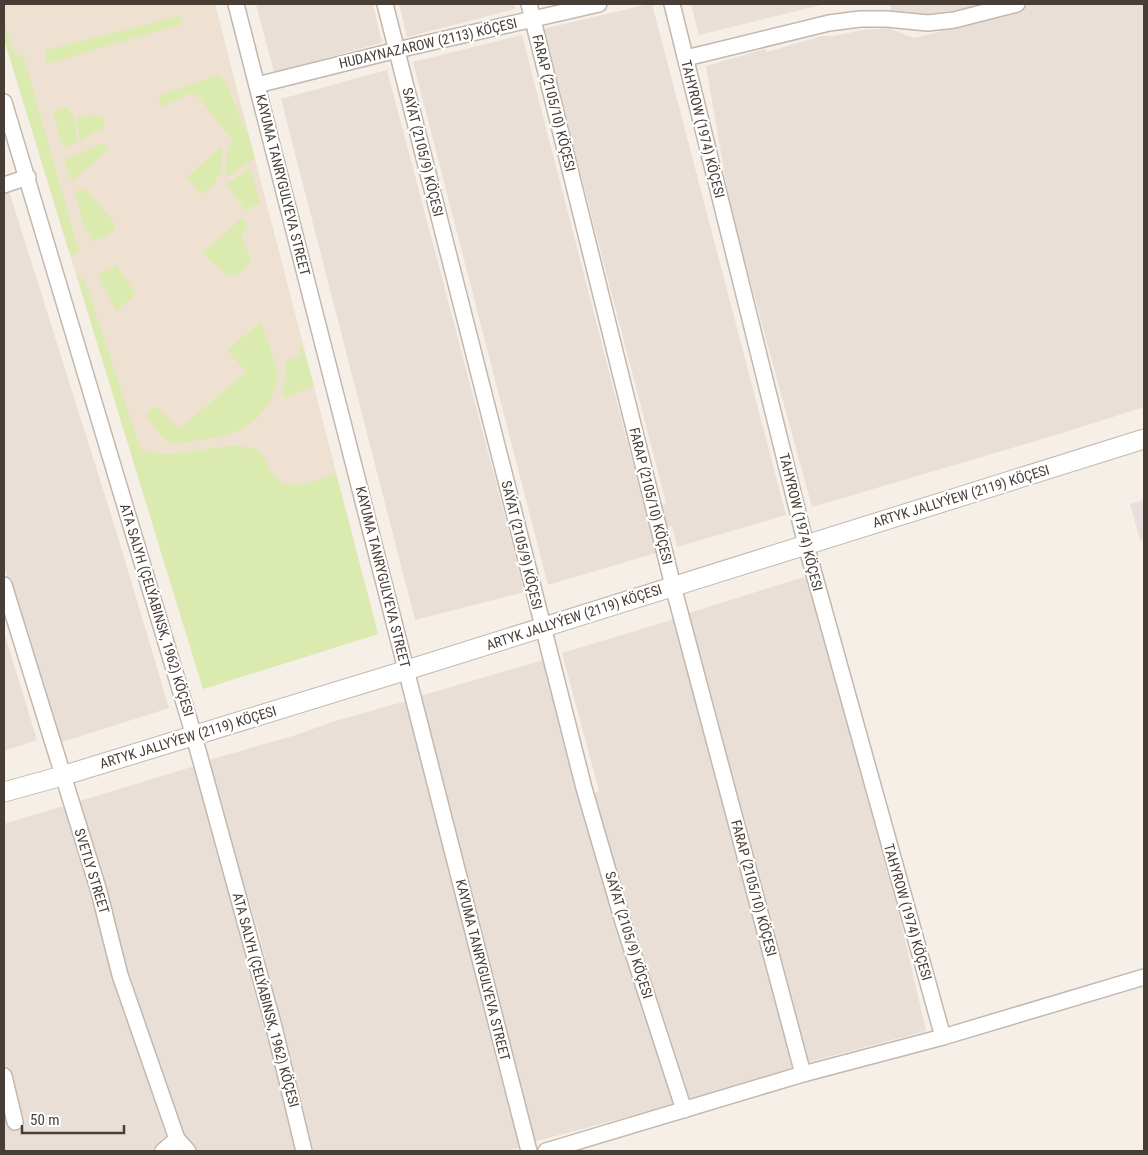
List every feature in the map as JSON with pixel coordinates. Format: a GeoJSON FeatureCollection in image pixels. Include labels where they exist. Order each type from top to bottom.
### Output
{"type":"FeatureCollection","features":[{"type":"Feature","properties":{"kind":"street","name":"KAYUMA TANRYGULYEVA STREET"},"geometry":{"type":"LineString","coordinates":[[236,4],[529,1151]]}},
{"type":"Feature","properties":{"kind":"street","name":"SAÝAT (2105/9) KÖÇESI"},"geometry":{"type":"LineString","coordinates":[[385,4],[584,788],[620,913],[684,1110]]}},
{"type":"Feature","properties":{"kind":"street","name":"FARAP (2105/10) KÖÇESI"},"geometry":{"type":"LineString","coordinates":[[529,4],[673,586],[803,1074]]}},
{"type":"Feature","properties":{"kind":"street","name":"HUDAYNAZAROW (2113) KÖÇESI"},"geometry":{"type":"LineString","coordinates":[[257,85],[397,50],[600,4]]}},
{"type":"Feature","properties":{"kind":"street","name":"TAHYROW (1974) KÖÇESI"},"geometry":{"type":"LineString","coordinates":[[672,4],[806,545],[943,1037]]}},
{"type":"Feature","properties":{"kind":"street"},"geometry":{"type":"LineString","coordinates":[[686,58],[830,23],[860,19],[885,11],[928,23],[954,20],[1016,4]]}},
{"type":"Feature","properties":{"kind":"street","name":"ATA SALYH (ÇELÝABINSK, 1962) KÖÇESI"},"geometry":{"type":"LineString","coordinates":[[4,102],[194,736],[274,1026],[304,1151]]}},
{"type":"Feature","properties":{"kind":"street"},"geometry":{"type":"LineString","coordinates":[[4,185],[28,177]]}},
{"type":"Feature","properties":{"kind":"street","name":"ARTYK JALLYÝEW (2119) KÖÇESI"},"geometry":{"type":"LineString","coordinates":[[4,792],[194,736],[1144,439]]}},
{"type":"Feature","properties":{"kind":"street","name":"SVETLY STREET"},"geometry":{"type":"LineString","coordinates":[[4,585],[98,888],[120,975],[177,1139]]}},
{"type":"Feature","properties":{"kind":"street"},"geometry":{"type":"LineString","coordinates":[[546,1151],[803,1074],[943,1037],[1144,977]]}},
{"type":"Feature","properties":{"kind":"street"},"geometry":{"type":"LineString","coordinates":[[4,1076],[15,1122]]}},
{"type":"Feature","properties":{"kind":"street"},"geometry":{"type":"LineString","coordinates":[[163,1151],[177,1139],[188,1151]]}},
{"type":"Feature","properties":{"kind":"shaded area"},"geometry":{"type":"Polygon","coordinates":[[[4,4],[215,4],[378,634],[203,689],[4,39],[4,4]]]}},
{"type":"Feature","properties":{"kind":"shaded area"},"geometry":{"type":"Polygon","coordinates":[[[256,4],[373,4],[382,43],[274,72],[256,4]]]}},
{"type":"Feature","properties":{"kind":"shaded area"},"geometry":{"type":"Polygon","coordinates":[[[399,4],[514,4],[515,9],[407,37],[399,4]]]}},
{"type":"Feature","properties":{"kind":"shaded area"},"geometry":{"type":"Polygon","coordinates":[[[652,4],[786,515],[677,547],[672,526],[667,527],[661,504],[666,503],[543,29],[652,4]]]}},
{"type":"Feature","properties":{"kind":"shaded area"},"geometry":{"type":"Polygon","coordinates":[[[691,4],[825,4],[699,35],[691,4]]]}},
{"type":"Feature","properties":{"kind":"shaded area"},"geometry":{"type":"Polygon","coordinates":[[[890,4],[984,4],[932,14],[891,12],[890,4]]]}},
{"type":"Feature","properties":{"kind":"shaded area"},"geometry":{"type":"Polygon","coordinates":[[[1029,4],[1144,4],[1144,407],[812,507],[731,211],[706,66],[765,49],[767,52],[822,36],[835,36],[862,30],[889,28],[914,38],[958,27],[989,15],[1029,4]]]}},
{"type":"Feature","properties":{"kind":"shaded area"},"geometry":{"type":"Polygon","coordinates":[[[522,35],[656,553],[548,585],[413,62],[522,35]]]}},
{"type":"Feature","properties":{"kind":"shaded area"},"geometry":{"type":"Polygon","coordinates":[[[387,70],[525,592],[415,620],[281,99],[387,70]]]}},
{"type":"Feature","properties":{"kind":"shaded area"},"geometry":{"type":"Polygon","coordinates":[[[9,191],[117,534],[169,708],[59,743],[4,566],[4,193],[9,191]]]}},
{"type":"Feature","properties":{"kind":"shaded area"},"geometry":{"type":"Polygon","coordinates":[[[1144,500],[1144,539],[1140,540],[1130,504],[1144,500]]]}},
{"type":"Feature","properties":{"kind":"shaded area"},"geometry":{"type":"Polygon","coordinates":[[[807,576],[899,913],[926,1031],[805,1063],[689,613],[807,576]]]}},
{"type":"Feature","properties":{"kind":"shaded area"},"geometry":{"type":"Polygon","coordinates":[[[675,619],[798,1069],[690,1100],[599,817],[595,793],[599,791],[562,653],[675,619]]]}},
{"type":"Feature","properties":{"kind":"shaded area"},"geometry":{"type":"Polygon","coordinates":[[[4,632],[37,740],[4,751],[4,632]]]}},
{"type":"Feature","properties":{"kind":"shaded area"},"geometry":{"type":"Polygon","coordinates":[[[543,660],[676,1104],[533,1142],[420,696],[543,660]]]}},
{"type":"Feature","properties":{"kind":"shaded area"},"geometry":{"type":"Polygon","coordinates":[[[406,701],[424,762],[504,1073],[519,1148],[508,1151],[310,1151],[260,937],[219,803],[209,760],[406,701]]]}},
{"type":"Feature","properties":{"kind":"shaded area"},"geometry":{"type":"Polygon","coordinates":[[[198,765],[265,1012],[298,1151],[176,1151],[190,1147],[158,1070],[120,959],[116,931],[80,801],[198,765]]]}},
{"type":"Feature","properties":{"kind":"shaded area"},"geometry":{"type":"Polygon","coordinates":[[[60,807],[66,807],[166,1137],[162,1139],[164,1147],[152,1151],[4,1151],[4,824],[60,807]]]}},
{"type":"Feature","properties":{"kind":"green space"},"geometry":{"type":"Polygon","coordinates":[[[179,16],[182,24],[47,64],[45,61],[46,50],[179,16]]]}},
{"type":"Feature","properties":{"kind":"green space"},"geometry":{"type":"Polygon","coordinates":[[[4,20],[15,56],[23,54],[79,252],[70,255],[4,39],[4,20]]]}},
{"type":"Feature","properties":{"kind":"green space"},"geometry":{"type":"Polygon","coordinates":[[[217,75],[224,79],[230,91],[248,133],[255,159],[226,177],[227,151],[233,141],[199,98],[192,93],[162,107],[158,96],[217,75]]]}},
{"type":"Feature","properties":{"kind":"green space"},"geometry":{"type":"Polygon","coordinates":[[[68,107],[70,113],[73,114],[78,142],[65,147],[62,144],[53,111],[68,107]]]}},
{"type":"Feature","properties":{"kind":"green space"},"geometry":{"type":"Polygon","coordinates":[[[93,115],[104,119],[105,124],[103,128],[80,141],[76,119],[93,115]]]}},
{"type":"Feature","properties":{"kind":"green space"},"geometry":{"type":"Polygon","coordinates":[[[102,143],[108,150],[72,182],[66,167],[66,159],[102,143]]]}},
{"type":"Feature","properties":{"kind":"green space"},"geometry":{"type":"Polygon","coordinates":[[[222,145],[221,172],[217,177],[216,183],[201,195],[187,177],[222,145]]]}},
{"type":"Feature","properties":{"kind":"green space"},"geometry":{"type":"Polygon","coordinates":[[[250,168],[260,202],[246,211],[226,184],[250,168]]]}},
{"type":"Feature","properties":{"kind":"green space"},"geometry":{"type":"Polygon","coordinates":[[[86,189],[115,223],[114,230],[105,237],[93,242],[85,230],[75,193],[86,189]]]}},
{"type":"Feature","properties":{"kind":"green space"},"geometry":{"type":"Polygon","coordinates":[[[242,218],[249,228],[241,234],[251,261],[241,272],[228,277],[202,253],[242,218]]]}},
{"type":"Feature","properties":{"kind":"green space"},"geometry":{"type":"Polygon","coordinates":[[[116,265],[136,294],[116,311],[98,275],[116,265]]]}},
{"type":"Feature","properties":{"kind":"green space"},"geometry":{"type":"Polygon","coordinates":[[[76,274],[83,278],[88,289],[141,450],[170,454],[228,446],[242,446],[259,451],[274,476],[288,484],[304,484],[336,474],[378,634],[203,689],[76,274]]]}},
{"type":"Feature","properties":{"kind":"green space"},"geometry":{"type":"Polygon","coordinates":[[[260,322],[268,339],[277,372],[277,381],[272,398],[262,412],[242,429],[226,435],[175,444],[162,437],[148,417],[148,413],[153,407],[158,408],[179,429],[246,372],[227,350],[260,322]]]}},
{"type":"Feature","properties":{"kind":"green space"},"geometry":{"type":"Polygon","coordinates":[[[303,346],[314,386],[283,399],[286,360],[301,357],[299,347],[303,346]]]}}]}
